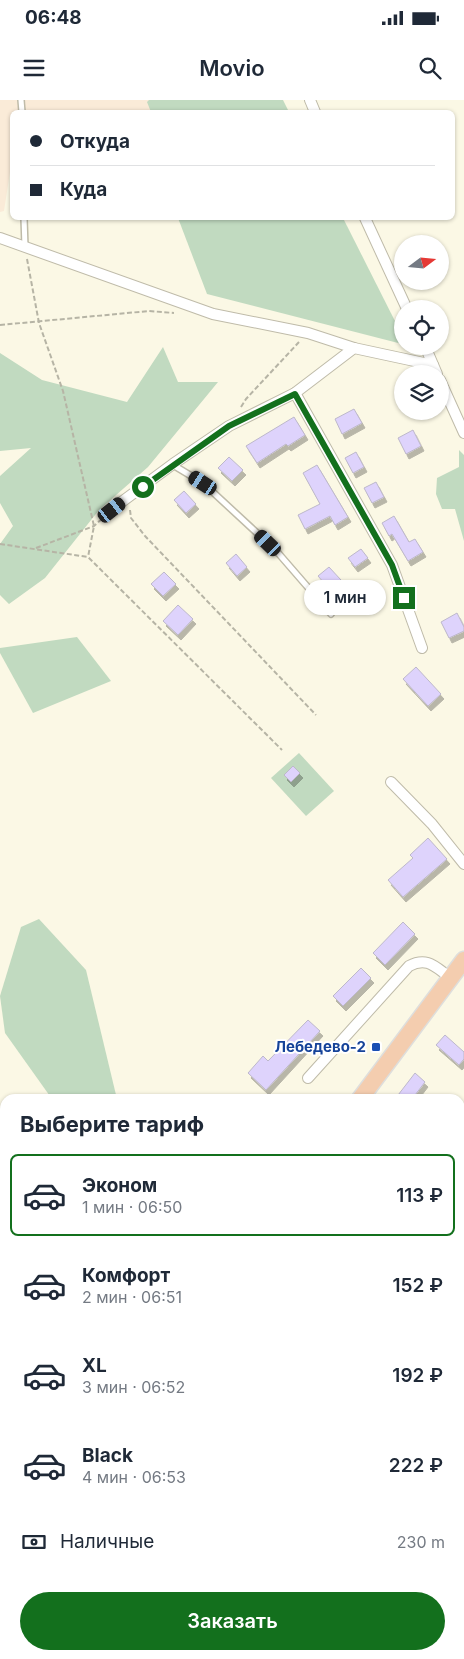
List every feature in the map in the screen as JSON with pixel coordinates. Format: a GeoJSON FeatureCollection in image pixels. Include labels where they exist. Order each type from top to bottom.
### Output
{"type":"FeatureCollection","features":[{"type":"Feature","properties":{"kind":"main road"},"geometry":{"type":"LineString","coordinates":[[364,1094],[464,960]]}},
{"type":"Feature","properties":{"kind":"street"},"geometry":{"type":"LineString","coordinates":[[365,220],[403,300]]}},
{"type":"Feature","properties":{"kind":"street"},"geometry":{"type":"LineString","coordinates":[[0,238],[214,314],[308,332],[354,348],[420,365]]}},
{"type":"Feature","properties":{"kind":"street"},"geometry":{"type":"LineString","coordinates":[[112,510],[173,464],[229,426],[295,394],[354,348]]}},
{"type":"Feature","properties":{"kind":"street"},"geometry":{"type":"LineString","coordinates":[[295,394],[392,565],[422,648]]}},
{"type":"Feature","properties":{"kind":"street"},"geometry":{"type":"LineString","coordinates":[[449,396],[459,413],[464,433]]}},
{"type":"Feature","properties":{"kind":"street"},"geometry":{"type":"LineString","coordinates":[[391,782],[432,824],[464,864]]}},
{"type":"Feature","properties":{"kind":"street"},"geometry":{"type":"LineString","coordinates":[[308,1078],[409,966],[419,961],[427,962],[451,978]]}},
{"type":"Feature","properties":{"kind":"lane"},"geometry":{"type":"LineString","coordinates":[[24,220],[25,247]]}},
{"type":"Feature","properties":{"kind":"lane"},"geometry":{"type":"LineString","coordinates":[[173,464],[203,483],[257,533],[279,554],[331,614]]}},
{"type":"Feature","properties":{"kind":"path"},"geometry":{"type":"LineString","coordinates":[[25,247],[39,323],[63,390],[94,526],[88,557]]}},
{"type":"Feature","properties":{"kind":"path"},"geometry":{"type":"LineString","coordinates":[[0,325],[39,323],[149,311],[176,313]]}},
{"type":"Feature","properties":{"kind":"path"},"geometry":{"type":"LineString","coordinates":[[229,426],[246,399],[308,332]]}},
{"type":"Feature","properties":{"kind":"path"},"geometry":{"type":"LineString","coordinates":[[127,498],[131,518],[144,536],[316,715]]}},
{"type":"Feature","properties":{"kind":"path"},"geometry":{"type":"LineString","coordinates":[[34,548],[94,526],[112,510]]}},
{"type":"Feature","properties":{"kind":"path"},"geometry":{"type":"LineString","coordinates":[[0,544],[88,557],[282,750]]}},
{"type":"Feature","properties":{"kind":"shaded area"},"geometry":{"type":"Polygon","coordinates":[[[0,100],[260,100],[256,110],[10,110],[10,172],[4,211],[0,212],[0,100]]]}},
{"type":"Feature","properties":{"kind":"green space"},"geometry":{"type":"Polygon","coordinates":[[[149,100],[283,100],[288,110],[150,110],[147,102],[149,100]]]}},
{"type":"Feature","properties":{"kind":"green space"},"geometry":{"type":"Polygon","coordinates":[[[179,220],[344,220],[394,319],[394,342],[207,294],[179,220]]]}},
{"type":"Feature","properties":{"kind":"green space"},"geometry":{"type":"Polygon","coordinates":[[[163,347],[178,382],[218,382],[148,467],[99,510],[45,578],[9,604],[0,595],[0,544],[13,526],[0,503],[0,476],[31,448],[0,451],[0,353],[42,380],[127,402],[163,347]]]}},
{"type":"Feature","properties":{"kind":"green space"},"geometry":{"type":"Polygon","coordinates":[[[459,450],[464,455],[464,541],[455,509],[442,509],[436,494],[437,478],[459,467],[459,450]]]}},
{"type":"Feature","properties":{"kind":"green space"},"geometry":{"type":"Polygon","coordinates":[[[77,637],[111,681],[33,713],[0,653],[0,648],[77,637]]]}},
{"type":"Feature","properties":{"kind":"green space"},"geometry":{"type":"Polygon","coordinates":[[[299,753],[334,791],[306,816],[271,778],[299,753]]]}},
{"type":"Feature","properties":{"kind":"green space"},"geometry":{"type":"Polygon","coordinates":[[[39,919],[86,970],[116,1094],[48,1094],[5,1033],[0,996],[21,927],[39,919]]]}},
{"type":"Feature","properties":{"kind":"building"},"geometry":{"type":"Polygon","coordinates":[[[354,409],[362,423],[342,434],[335,419],[354,409]]]}},
{"type":"Feature","properties":{"kind":"building"},"geometry":{"type":"Polygon","coordinates":[[[294,417],[305,435],[288,446],[286,444],[257,463],[246,446],[294,417]]]}},
{"type":"Feature","properties":{"kind":"building"},"geometry":{"type":"Polygon","coordinates":[[[413,430],[421,446],[406,454],[398,438],[413,430]]]}},
{"type":"Feature","properties":{"kind":"building"},"geometry":{"type":"Polygon","coordinates":[[[356,452],[364,467],[353,473],[345,458],[356,452]]]}},
{"type":"Feature","properties":{"kind":"building"},"geometry":{"type":"Polygon","coordinates":[[[229,457],[243,470],[232,481],[218,468],[229,457]]]}},
{"type":"Feature","properties":{"kind":"building"},"geometry":{"type":"Polygon","coordinates":[[[317,465],[348,517],[335,525],[330,516],[305,529],[298,515],[320,504],[303,473],[317,465]]]}},
{"type":"Feature","properties":{"kind":"building"},"geometry":{"type":"Polygon","coordinates":[[[376,482],[384,497],[372,503],[364,488],[376,482]]]}},
{"type":"Feature","properties":{"kind":"building"},"geometry":{"type":"Polygon","coordinates":[[[184,491],[196,504],[186,513],[174,500],[184,491]]]}},
{"type":"Feature","properties":{"kind":"building"},"geometry":{"type":"Polygon","coordinates":[[[394,516],[409,542],[415,539],[423,552],[408,561],[392,534],[389,536],[382,523],[394,516]]]}},
{"type":"Feature","properties":{"kind":"building"},"geometry":{"type":"Polygon","coordinates":[[[361,549],[368,558],[355,567],[348,558],[361,549]]]}},
{"type":"Feature","properties":{"kind":"building"},"geometry":{"type":"Polygon","coordinates":[[[236,554],[247,567],[237,576],[226,563],[236,554]]]}},
{"type":"Feature","properties":{"kind":"building"},"geometry":{"type":"Polygon","coordinates":[[[329,567],[341,580],[330,590],[318,576],[329,567]]]}},
{"type":"Feature","properties":{"kind":"building"},"geometry":{"type":"Polygon","coordinates":[[[164,572],[176,584],[163,596],[151,584],[164,572]]]}},
{"type":"Feature","properties":{"kind":"building"},"geometry":{"type":"Polygon","coordinates":[[[178,605],[193,619],[178,635],[163,621],[178,605]]]}},
{"type":"Feature","properties":{"kind":"building"},"geometry":{"type":"Polygon","coordinates":[[[457,613],[464,631],[449,638],[441,622],[457,613]]]}},
{"type":"Feature","properties":{"kind":"building"},"geometry":{"type":"Polygon","coordinates":[[[416,667],[441,694],[428,706],[403,679],[416,667]]]}},
{"type":"Feature","properties":{"kind":"building"},"geometry":{"type":"Polygon","coordinates":[[[293,766],[300,773],[291,782],[284,775],[293,766]]]}},
{"type":"Feature","properties":{"kind":"building"},"geometry":{"type":"Polygon","coordinates":[[[428,838],[447,859],[403,897],[388,880],[413,858],[410,855],[428,838]]]}},
{"type":"Feature","properties":{"kind":"building"},"geometry":{"type":"Polygon","coordinates":[[[403,922],[415,934],[385,965],[373,953],[403,922]]]}},
{"type":"Feature","properties":{"kind":"building"},"geometry":{"type":"Polygon","coordinates":[[[361,968],[371,978],[343,1006],[333,996],[361,968]]]}},
{"type":"Feature","properties":{"kind":"building"},"geometry":{"type":"Polygon","coordinates":[[[308,1020],[320,1031],[266,1090],[248,1073],[263,1056],[268,1061],[308,1020]]]}},
{"type":"Feature","properties":{"kind":"building"},"geometry":{"type":"Polygon","coordinates":[[[445,1035],[464,1052],[464,1059],[459,1065],[436,1045],[445,1035]]]}},
{"type":"Feature","properties":{"kind":"building"},"geometry":{"type":"Polygon","coordinates":[[[415,1073],[425,1082],[416,1094],[399,1094],[415,1073]]]}},
{"type":"Feature","properties":{"kind":"place","name":"Лебедево-2"},"geometry":{"type":"Point","coordinates":[376,1047]}},
{"type":"Feature","properties":{"kind":"route"},"geometry":{"type":"LineString","coordinates":[[143,487],[229,426],[295,394],[392,565],[404,598]]}}]}
